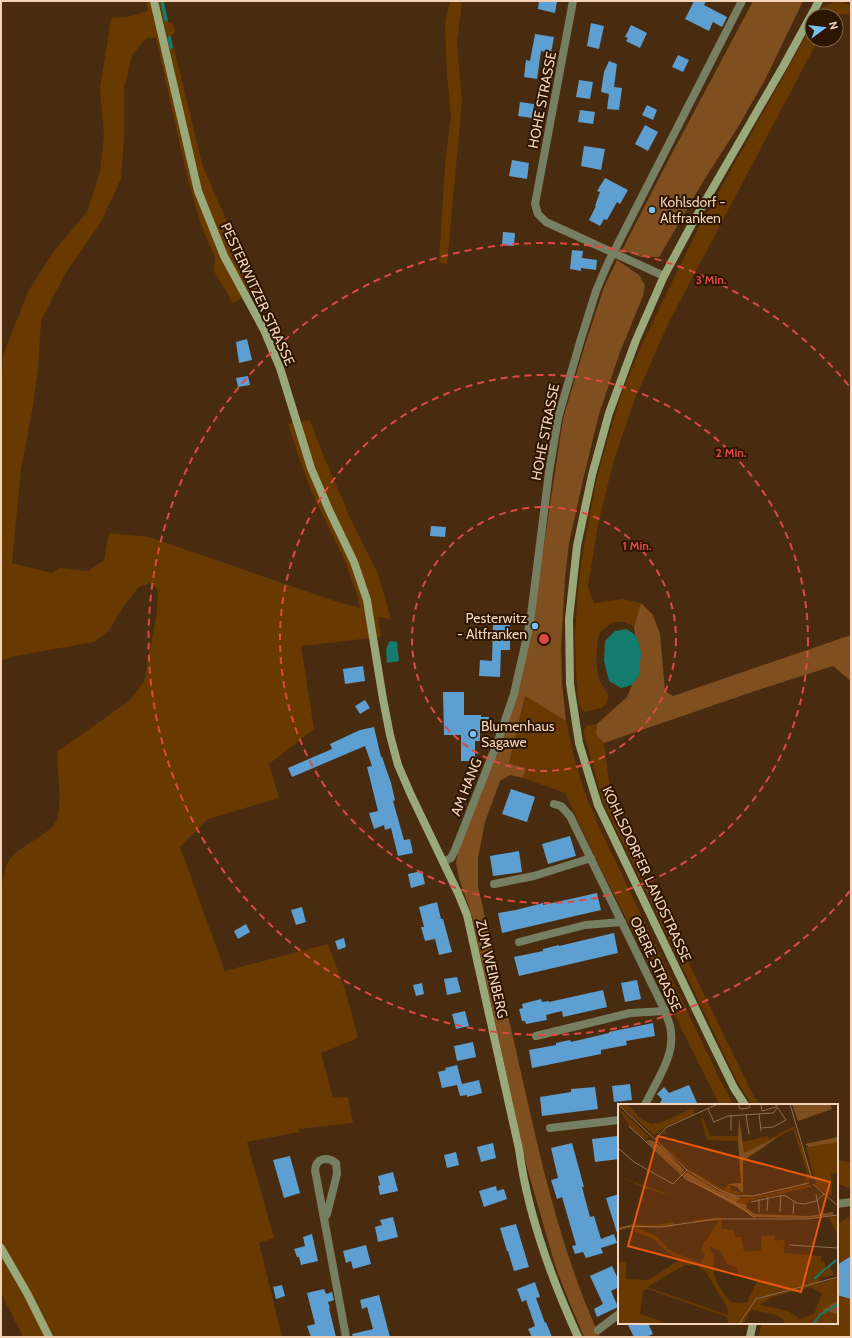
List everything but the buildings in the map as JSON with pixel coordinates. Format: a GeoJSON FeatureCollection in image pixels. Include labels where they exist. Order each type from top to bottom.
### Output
{"type":"FeatureCollection","features":[{"type":"Feature","properties":{"kind":"street","name":"PESTERWITZER STRASSE"},"geometry":{"type":"LineString","coordinates":[[154,1],[198,191],[224,256],[264,330],[280,368],[311,468],[354,562],[367,600],[369,612]]}},
{"type":"Feature","properties":{"kind":"street","name":"HOHE STRASSE"},"geometry":{"type":"LineString","coordinates":[[574,1],[535,204],[538,214],[546,222],[664,276]]}},
{"type":"Feature","properties":{"kind":"street","name":"HOHE STRASSE"},"geometry":{"type":"LineString","coordinates":[[530,623],[549,472],[558,418],[596,291],[742,1]]}},
{"type":"Feature","properties":{"kind":"street","name":"KOHLSDORFER LANDSTRASSE"},"geometry":{"type":"LineString","coordinates":[[743,1104],[710,1039],[598,805],[578,743],[570,684],[569,619],[577,546],[592,475],[609,413],[636,340],[664,276],[692,224],[784,65],[819,1]]}},
{"type":"Feature","properties":{"kind":"street","name":"ZUM WEINBERG"},"geometry":{"type":"LineString","coordinates":[[369,612],[383,699],[398,765],[467,915],[519,1149],[522,1171],[540,1239],[561,1297],[578,1337]]}},
{"type":"Feature","properties":{"kind":"street","name":"AM HANG"},"geometry":{"type":"LineString","coordinates":[[443,862],[451,858],[453,854],[499,738],[514,694],[530,623]]}},
{"type":"Feature","properties":{"kind":"street","name":"OBERE STRASSE"},"geometry":{"type":"LineString","coordinates":[[554,804],[561,806],[570,816],[622,922],[670,1027],[671,1048],[665,1066],[646,1104]]}},
{"type":"Feature","properties":{"kind":"street"},"geometry":{"type":"LineString","coordinates":[[494,884],[534,876],[591,858]]}},
{"type":"Feature","properties":{"kind":"street"},"geometry":{"type":"LineString","coordinates":[[519,942],[585,925],[622,922]]}},
{"type":"Feature","properties":{"kind":"street"},"geometry":{"type":"LineString","coordinates":[[536,1036],[630,1013],[664,1011]]}},
{"type":"Feature","properties":{"kind":"street"},"geometry":{"type":"LineString","coordinates":[[550,1128],[618,1120]]}},
{"type":"Feature","properties":{"kind":"street"},"geometry":{"type":"LineString","coordinates":[[324,1218],[327,1214],[337,1174],[336,1163],[328,1159],[319,1160],[315,1164],[314,1170],[346,1337]]}},
{"type":"Feature","properties":{"kind":"street"},"geometry":{"type":"LineString","coordinates":[[838,1204],[851,1202]]}},
{"type":"Feature","properties":{"kind":"street"},"geometry":{"type":"LineString","coordinates":[[1,1248],[49,1337]]}},
{"type":"Feature","properties":{"kind":"street"},"geometry":{"type":"LineString","coordinates":[[598,1330],[618,1315]]}},
{"type":"Feature","properties":{"kind":"street"},"geometry":{"type":"LineString","coordinates":[[750,1337],[753,1324]]}},
{"type":"Feature","properties":{"kind":"shaded area"},"geometry":{"type":"Polygon","coordinates":[[[146,1],[164,1],[168,22],[173,24],[175,32],[171,36],[202,164],[238,248],[260,288],[233,303],[214,271],[215,257],[201,225],[187,176],[156,38],[146,38],[132,55],[124,89],[124,139],[121,179],[101,222],[65,274],[41,321],[38,368],[33,406],[21,469],[12,563],[52,573],[60,568],[88,571],[104,560],[109,533],[149,537],[335,601],[360,608],[357,594],[345,561],[313,495],[288,424],[310,420],[351,520],[378,574],[391,619],[378,617],[381,637],[301,646],[314,729],[269,764],[279,798],[208,819],[180,847],[225,971],[328,944],[346,992],[358,1038],[321,1053],[333,1098],[348,1097],[353,1123],[298,1129],[299,1132],[247,1142],[274,1238],[259,1243],[282,1337],[23,1337],[1,1293],[2,883],[8,861],[21,849],[49,830],[57,819],[59,811],[58,751],[129,701],[144,682],[157,612],[158,590],[150,583],[139,587],[124,606],[108,632],[94,642],[15,656],[1,661],[1,397],[3,355],[28,292],[53,252],[87,212],[100,172],[104,135],[100,89],[111,18],[127,17],[148,11],[146,1]]]}},
{"type":"Feature","properties":{"kind":"shaded area"},"geometry":{"type":"Polygon","coordinates":[[[450,1],[462,1],[457,44],[462,101],[447,265],[439,262],[445,166],[451,115],[447,75],[445,24],[450,1]]]}},
{"type":"Feature","properties":{"kind":"shaded area"},"geometry":{"type":"Polygon","coordinates":[[[753,1],[803,1],[765,80],[659,257],[641,257],[622,250],[669,159],[753,1]]]}},
{"type":"Feature","properties":{"kind":"shaded area"},"geometry":{"type":"Polygon","coordinates":[[[834,2],[843,2],[851,6],[851,16],[844,14],[844,8],[822,8],[834,2]]]}},
{"type":"Feature","properties":{"kind":"shaded area"},"geometry":{"type":"Polygon","coordinates":[[[804,39],[804,48],[814,48],[668,324],[634,401],[614,460],[598,524],[588,587],[594,603],[623,599],[641,603],[634,627],[624,622],[613,622],[600,632],[598,637],[596,661],[599,680],[608,694],[607,702],[602,708],[584,712],[579,705],[575,636],[578,589],[583,552],[596,482],[621,395],[642,344],[698,229],[804,39]]]}},
{"type":"Feature","properties":{"kind":"shaded area"},"geometry":{"type":"Polygon","coordinates":[[[617,260],[639,275],[645,285],[643,296],[620,352],[599,414],[569,543],[565,578],[561,649],[562,684],[566,721],[525,696],[509,763],[526,768],[523,778],[510,775],[500,781],[485,822],[478,858],[478,886],[543,1168],[573,1271],[600,1337],[584,1337],[555,1265],[526,1164],[472,916],[459,878],[456,863],[460,842],[503,737],[532,624],[563,419],[604,287],[617,260]]]}},
{"type":"Feature","properties":{"kind":"shaded area"},"geometry":{"type":"Polygon","coordinates":[[[641,603],[653,615],[660,634],[665,691],[673,696],[851,635],[851,681],[833,666],[604,743],[596,734],[597,724],[627,697],[632,685],[639,675],[638,640],[635,635],[634,627],[641,603]]]}},
{"type":"Feature","properties":{"kind":"shaded area"},"geometry":{"type":"Polygon","coordinates":[[[525,696],[566,721],[574,757],[585,793],[600,829],[721,1082],[733,1104],[719,1104],[595,857],[565,793],[523,778],[526,768],[509,763],[525,696]]]}},
{"type":"Feature","properties":{"kind":"shaded area"},"geometry":{"type":"Polygon","coordinates":[[[597,724],[596,734],[604,743],[612,806],[754,1097],[760,1104],[751,1104],[738,1083],[603,801],[583,731],[587,726],[597,724]]]}},
{"type":"Feature","properties":{"kind":"shaded area"},"geometry":{"type":"Polygon","coordinates":[[[838,1160],[851,1162],[851,1189],[838,1183],[838,1160]]]}},
{"type":"Feature","properties":{"kind":"shaded area"},"geometry":{"type":"Polygon","coordinates":[[[851,1216],[851,1337],[758,1337],[762,1324],[838,1324],[838,1223],[851,1216]]]}},
{"type":"Feature","properties":{"kind":"water"},"geometry":{"type":"Polygon","coordinates":[[[627,629],[635,635],[638,640],[641,653],[639,675],[632,685],[621,688],[609,681],[604,661],[605,641],[615,631],[627,629]]]}},
{"type":"Feature","properties":{"kind":"water"},"geometry":{"type":"Polygon","coordinates":[[[389,642],[397,642],[399,661],[387,663],[386,650],[389,642]]]}},
{"type":"Feature","properties":{"kind":"waterway"},"geometry":{"type":"LineString","coordinates":[[162,1],[166,20]]}},
{"type":"Feature","properties":{"kind":"waterway"},"geometry":{"type":"LineString","coordinates":[[169,38],[171,47]]}},
{"type":"Feature","properties":{"kind":"place","name":"Kohlsdorf - Altfranken"},"geometry":{"type":"Point","coordinates":[652,210]}},
{"type":"Feature","properties":{"kind":"place","name":"Pesterwitz - Altfranken"},"geometry":{"type":"Point","coordinates":[535,626]}},
{"type":"Feature","properties":{"kind":"place","name":"Blumenhaus Sagawe"},"geometry":{"type":"Point","coordinates":[473,734]}}]}
